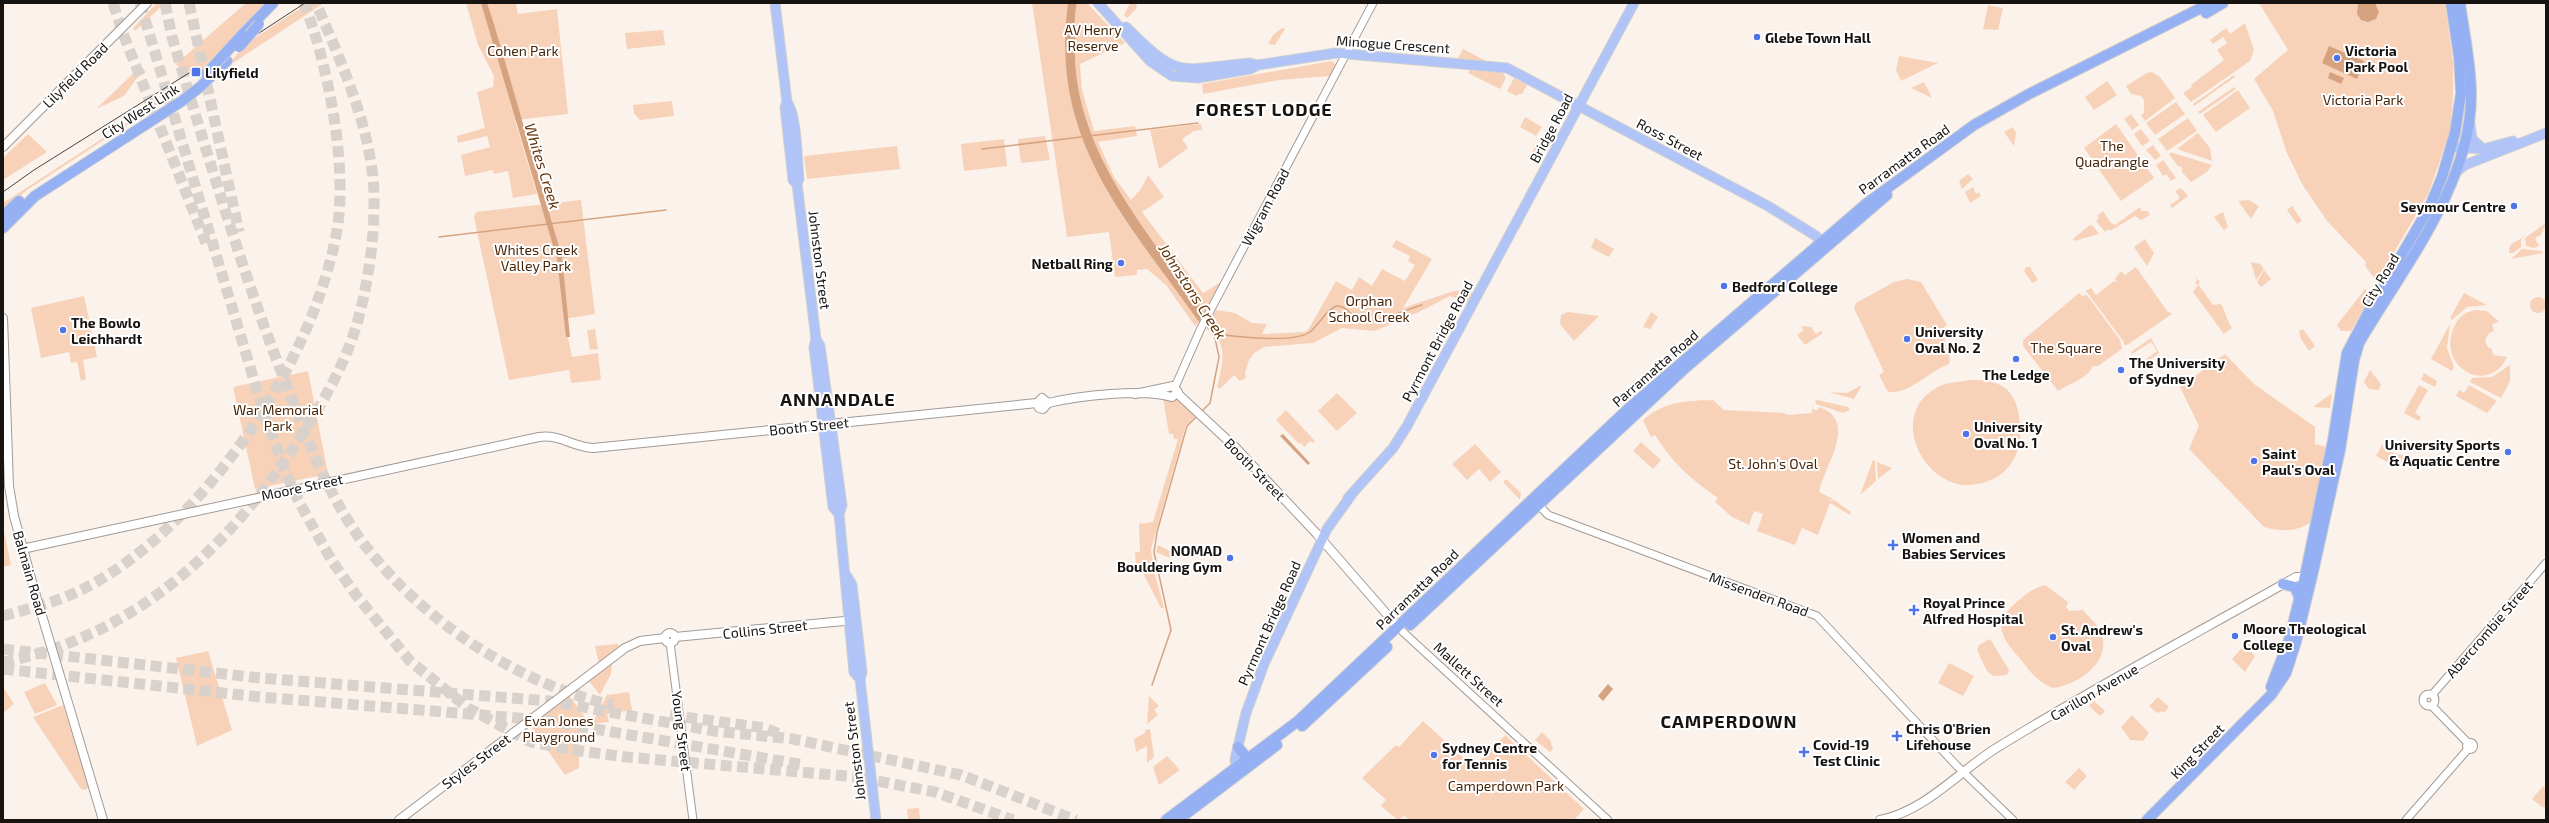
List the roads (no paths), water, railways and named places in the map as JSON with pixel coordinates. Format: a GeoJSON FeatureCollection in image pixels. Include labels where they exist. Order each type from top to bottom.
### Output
{"type":"FeatureCollection","features":[{"type":"Feature","properties":{"kind":"highway","name":"City West Link"},"geometry":{"type":"LineString","coordinates":[[3,216],[32,191],[175,99],[206,74],[273,3]]}},
{"type":"Feature","properties":{"kind":"highway","name":"City West Link"},"geometry":{"type":"LineString","coordinates":[[3,228],[35,196],[182,101],[200,87],[227,61],[259,24],[282,3]]}},
{"type":"Feature","properties":{"kind":"highway","name":"Parramatta Road"},"geometry":{"type":"LineString","coordinates":[[1825,244],[1867,203],[1974,125],[2034,92],[2187,17],[2211,3]]}},
{"type":"Feature","properties":{"kind":"highway","name":"Parramatta Road"},"geometry":{"type":"LineString","coordinates":[[1166,820],[1303,725],[1401,629],[1536,501],[1630,407],[1825,244],[1886,196],[1974,132],[2027,102],[2183,26],[2223,3]]}},
{"type":"Feature","properties":{"kind":"highway","name":"City Road"},"geometry":{"type":"LineString","coordinates":[[2308,576],[2347,354],[2365,318],[2430,206],[2452,147],[2460,114],[2461,93],[2459,57],[2451,3]]}},
{"type":"Feature","properties":{"kind":"highway","name":"City Road"},"geometry":{"type":"LineString","coordinates":[[2308,576],[2340,450],[2352,372],[2359,343],[2422,240],[2456,172],[2462,151],[2470,116],[2472,93],[2460,3]]}},
{"type":"Feature","properties":{"kind":"highway","name":"King Street"},"geometry":{"type":"LineString","coordinates":[[2265,699],[2281,662],[2300,597],[2308,576]]}},
{"type":"Feature","properties":{"kind":"highway","name":"King Street"},"geometry":{"type":"LineString","coordinates":[[2147,820],[2200,770],[2276,689],[2289,665],[2308,576]]}},
{"type":"Feature","properties":{"kind":"highway"},"geometry":{"type":"LineString","coordinates":[[2283,584],[2295,586],[2300,597]]}},
{"type":"Feature","properties":{"kind":"highway","name":"Parramatta Road"},"geometry":{"type":"LineString","coordinates":[[1178,820],[1238,769],[1248,758],[1298,721],[1401,629]]}},
{"type":"Feature","properties":{"kind":"highway"},"geometry":{"type":"LineString","coordinates":[[1238,747],[1248,758]]}},
{"type":"Feature","properties":{"kind":"main road","name":"Lilyfield Road"},"geometry":{"type":"LineString","coordinates":[[3,147],[147,3]]}},
{"type":"Feature","properties":{"kind":"main road","name":"Johnston Street"},"geometry":{"type":"LineString","coordinates":[[775,3],[787,102],[791,106],[793,120],[800,179],[797,184],[816,339],[820,346],[827,424],[842,505],[839,514],[847,576],[852,585],[854,672],[860,680],[876,820]]}},
{"type":"Feature","properties":{"kind":"main road","name":"Minogue Crescent"},"geometry":{"type":"LineString","coordinates":[[1098,3],[1113,19],[1124,25],[1161,61],[1177,72],[1205,77],[1250,69],[1258,65],[1326,54],[1347,54],[1502,66]]}},
{"type":"Feature","properties":{"kind":"main road","name":"Bridge Road"},"geometry":{"type":"LineString","coordinates":[[1493,266],[1634,3]]}},
{"type":"Feature","properties":{"kind":"main road","name":"Ross Street"},"geometry":{"type":"LineString","coordinates":[[1502,66],[1513,70],[1768,206],[1816,236],[1825,244]]}},
{"type":"Feature","properties":{"kind":"main road"},"geometry":{"type":"LineString","coordinates":[[2470,116],[2472,140],[2483,149]]}},
{"type":"Feature","properties":{"kind":"main road"},"geometry":{"type":"LineString","coordinates":[[2462,151],[2483,149],[2545,134]]}},
{"type":"Feature","properties":{"kind":"main road"},"geometry":{"type":"LineString","coordinates":[[2456,172],[2465,165],[2545,134]]}},
{"type":"Feature","properties":{"kind":"main road"},"geometry":{"type":"LineString","coordinates":[[2452,147],[2480,156],[2498,152]]}},
{"type":"Feature","properties":{"kind":"main road","name":"Pyrmont Bridge Road"},"geometry":{"type":"LineString","coordinates":[[1238,769],[1238,747],[1246,713],[1262,669],[1322,540],[1334,517],[1348,498],[1393,448],[1404,431],[1493,266]]}},
{"type":"Feature","properties":{"kind":"main road","name":"Balmain Road"},"geometry":{"type":"LineString","coordinates":[[3,318],[9,486],[22,549],[103,820]]}},
{"type":"Feature","properties":{"kind":"main road","name":"Booth Street"},"geometry":{"type":"LineString","coordinates":[[582,447],[601,448],[1037,403],[1043,398],[1048,403],[1135,394],[1173,392],[1186,401],[1236,448],[1322,540]]}},
{"type":"Feature","properties":{"kind":"main road","name":"Moore Street"},"geometry":{"type":"LineString","coordinates":[[22,549],[518,441],[555,436],[582,447]]}},
{"type":"Feature","properties":{"kind":"main road","name":"Mallett Street"},"geometry":{"type":"LineString","coordinates":[[1322,540],[1401,629]]}},
{"type":"Feature","properties":{"kind":"main road","name":"Carillon Avenue"},"geometry":{"type":"LineString","coordinates":[[1880,820],[1900,814],[1918,804],[2000,746],[2283,584],[2296,577],[2308,576]]}},
{"type":"Feature","properties":{"kind":"main road","name":"Collins Street"},"geometry":{"type":"LineString","coordinates":[[630,645],[640,641],[852,620]]}},
{"type":"Feature","properties":{"kind":"main road","name":"Styles Street"},"geometry":{"type":"LineString","coordinates":[[399,820],[630,645]]}},
{"type":"Feature","properties":{"kind":"street","name":"Wigram Road"},"geometry":{"type":"LineString","coordinates":[[1173,392],[1208,314],[1373,3]]}},
{"type":"Feature","properties":{"kind":"street","name":"Wigram Road"},"geometry":{"type":"LineString","coordinates":[[1360,30],[1377,3]]}},
{"type":"Feature","properties":{"kind":"street","name":"Missenden Road"},"geometry":{"type":"LineString","coordinates":[[1536,501],[1548,515],[1814,614],[1963,771],[2013,820]]}},
{"type":"Feature","properties":{"kind":"street","name":"Abercrombie Street"},"geometry":{"type":"LineString","coordinates":[[2406,820],[2468,746],[2432,706],[2435,700],[2432,695],[2546,563]]}},
{"type":"Feature","properties":{"kind":"street","name":"Mallett Street"},"geometry":{"type":"LineString","coordinates":[[1401,629],[1608,820]]}},
{"type":"Feature","properties":{"kind":"street","name":"Young Street"},"geometry":{"type":"LineString","coordinates":[[670,639],[693,820]]}},
{"type":"Feature","properties":{"kind":"waterway"},"geometry":{"type":"LineString","coordinates":[[1089,136],[1198,123]]}},
{"type":"Feature","properties":{"kind":"waterway"},"geometry":{"type":"LineString","coordinates":[[982,149],[1081,137]]}},
{"type":"Feature","properties":{"kind":"waterway","name":"Whites Creek"},"geometry":{"type":"LineString","coordinates":[[439,237],[666,210]]}},
{"type":"Feature","properties":{"kind":"waterway","name":"Orphan School Creek"},"geometry":{"type":"LineString","coordinates":[[1224,335],[1268,338],[1293,337],[1310,332],[1329,311],[1336,306],[1344,308],[1359,320],[1368,321],[1384,318],[1422,305]]}},
{"type":"Feature","properties":{"kind":"waterway","name":"Johnstons Creek"},"geometry":{"type":"LineString","coordinates":[[1202,411],[1210,403],[1219,357],[1215,338],[1206,325]]}},
{"type":"Feature","properties":{"kind":"waterway","name":"Orphan School Creek"},"geometry":{"type":"LineString","coordinates":[[1212,333],[1223,335]]}},
{"type":"Feature","properties":{"kind":"waterway","name":"Johnstons Creek"},"geometry":{"type":"LineString","coordinates":[[1152,685],[1171,630],[1154,552],[1157,532],[1187,426],[1198,415]]}},
{"type":"Feature","properties":{"kind":"tunnel"},"geometry":{"type":"LineString","coordinates":[[113,3],[122,31],[206,243]]}},
{"type":"Feature","properties":{"kind":"tunnel"},"geometry":{"type":"LineString","coordinates":[[140,3],[260,400],[285,471],[298,500],[332,561],[356,595],[410,661],[468,708],[531,742],[573,750],[626,757],[858,777]]}},
{"type":"Feature","properties":{"kind":"tunnel"},"geometry":{"type":"LineString","coordinates":[[165,3],[172,37],[227,216],[256,304],[313,453],[332,493],[354,530],[367,548],[417,601],[446,625],[477,647],[544,683],[578,696],[613,705]]}},
{"type":"Feature","properties":{"kind":"tunnel"},"geometry":{"type":"LineString","coordinates":[[189,3],[239,232]]}},
{"type":"Feature","properties":{"kind":"tunnel"},"geometry":{"type":"LineString","coordinates":[[3,616],[56,600],[87,587],[130,559],[172,524],[212,481],[248,434],[279,384],[305,332],[325,280],[337,230],[340,204],[340,176],[334,115],[328,85],[321,55],[304,3]]}},
{"type":"Feature","properties":{"kind":"tunnel"},"geometry":{"type":"LineString","coordinates":[[3,662],[51,650],[95,632],[137,609],[175,581],[211,549],[243,514],[274,476],[325,397],[339,370],[356,327],[367,282],[374,220],[373,180],[369,154],[356,102],[316,3]]}},
{"type":"Feature","properties":{"kind":"tunnel"},"geometry":{"type":"LineString","coordinates":[[3,649],[260,678],[549,701],[714,731],[793,739],[961,775],[1076,820]]}},
{"type":"Feature","properties":{"kind":"tunnel"},"geometry":{"type":"LineString","coordinates":[[3,669],[260,697],[543,720],[804,765]]}},
{"type":"Feature","properties":{"kind":"tunnel"},"geometry":{"type":"LineString","coordinates":[[670,715],[764,728],[780,734]]}},
{"type":"Feature","properties":{"kind":"tunnel"},"geometry":{"type":"LineString","coordinates":[[862,778],[935,792],[1013,820]]}},
{"type":"Feature","properties":{"kind":"tram line"},"geometry":{"type":"LineString","coordinates":[[250,39],[305,3]]}},
{"type":"Feature","properties":{"kind":"tram line"},"geometry":{"type":"LineString","coordinates":[[3,192],[34,170],[189,73]]}},
{"type":"Feature","properties":{"kind":"place","name":"Glebe Town Hall"},"geometry":{"type":"Point","coordinates":[1757,37]}},
{"type":"Feature","properties":{"kind":"place","name":"Victoria Park Pool"},"geometry":{"type":"Point","coordinates":[2337,58]}},
{"type":"Feature","properties":{"kind":"place","name":"Lilyfield"},"geometry":{"type":"Point","coordinates":[196,72]}},
{"type":"Feature","properties":{"kind":"place","name":"Seymour Centre"},"geometry":{"type":"Point","coordinates":[2514,206]}},
{"type":"Feature","properties":{"kind":"place","name":"Netball Ring"},"geometry":{"type":"Point","coordinates":[1121,263]}},
{"type":"Feature","properties":{"kind":"place","name":"Bedford College"},"geometry":{"type":"Point","coordinates":[1724,286]}},
{"type":"Feature","properties":{"kind":"place","name":"The Bowlo Leichhardt"},"geometry":{"type":"Point","coordinates":[63,330]}},
{"type":"Feature","properties":{"kind":"place","name":"University Oval No. 2"},"geometry":{"type":"Point","coordinates":[1907,339]}},
{"type":"Feature","properties":{"kind":"place","name":"The Ledge"},"geometry":{"type":"Point","coordinates":[2016,359]}},
{"type":"Feature","properties":{"kind":"place","name":"The University of Sydney"},"geometry":{"type":"Point","coordinates":[2121,370]}},
{"type":"Feature","properties":{"kind":"place","name":"University Oval No. 1"},"geometry":{"type":"Point","coordinates":[1966,434]}},
{"type":"Feature","properties":{"kind":"place","name":"University Sports & Aquatic Centre"},"geometry":{"type":"Point","coordinates":[2508,452]}},
{"type":"Feature","properties":{"kind":"place","name":"Saint Paul's Oval"},"geometry":{"type":"Point","coordinates":[2254,461]}},
{"type":"Feature","properties":{"kind":"place","name":"Women and Babies Services"},"geometry":{"type":"Point","coordinates":[1893,545]}},
{"type":"Feature","properties":{"kind":"place","name":"NOMAD Bouldering Gym"},"geometry":{"type":"Point","coordinates":[1230,558]}},
{"type":"Feature","properties":{"kind":"place","name":"Royal Prince Alfred Hospital"},"geometry":{"type":"Point","coordinates":[1914,610]}},
{"type":"Feature","properties":{"kind":"place","name":"Moore Theological College"},"geometry":{"type":"Point","coordinates":[2235,636]}},
{"type":"Feature","properties":{"kind":"place","name":"St. Andrew's Oval"},"geometry":{"type":"Point","coordinates":[2053,637]}},
{"type":"Feature","properties":{"kind":"place","name":"Chris O'Brien Lifehouse"},"geometry":{"type":"Point","coordinates":[1897,736]}},
{"type":"Feature","properties":{"kind":"place","name":"Covid-19 Test Clinic"},"geometry":{"type":"Point","coordinates":[1804,752]}},
{"type":"Feature","properties":{"kind":"place","name":"Sydney Centre for Tennis"},"geometry":{"type":"Point","coordinates":[1434,755]}},
{"type":"Feature","properties":{"kind":"district","name":"FOREST LODGE"},"geometry":{"type":"Point","coordinates":[1264,109]}},
{"type":"Feature","properties":{"kind":"district","name":"ANNANDALE"},"geometry":{"type":"Point","coordinates":[838,399]}},
{"type":"Feature","properties":{"kind":"district","name":"CAMPERDOWN"},"geometry":{"type":"Point","coordinates":[1729,721]}},
{"type":"Feature","properties":{"kind":"park label","name":"AV Henry Reserve"},"geometry":{"type":"Point","coordinates":[1093,38]}},
{"type":"Feature","properties":{"kind":"park label","name":"Cohen Park"},"geometry":{"type":"Point","coordinates":[523,50]}},
{"type":"Feature","properties":{"kind":"park label","name":"Victoria Park"},"geometry":{"type":"Point","coordinates":[2363,99]}},
{"type":"Feature","properties":{"kind":"park label","name":"The Quadrangle"},"geometry":{"type":"Point","coordinates":[2112,154]}},
{"type":"Feature","properties":{"kind":"park label","name":"Whites Creek Valley Park"},"geometry":{"type":"Point","coordinates":[536,258]}},
{"type":"Feature","properties":{"kind":"park label","name":"The Square"},"geometry":{"type":"Point","coordinates":[2066,347]}},
{"type":"Feature","properties":{"kind":"park label","name":"War Memorial Park"},"geometry":{"type":"Point","coordinates":[278,418]}},
{"type":"Feature","properties":{"kind":"park label","name":"St. John's Oval"},"geometry":{"type":"Point","coordinates":[1773,463]}},
{"type":"Feature","properties":{"kind":"park label","name":"Evan Jones Playground"},"geometry":{"type":"Point","coordinates":[559,728]}},
{"type":"Feature","properties":{"kind":"park label","name":"Camperdown Park"},"geometry":{"type":"Point","coordinates":[1506,785]}}]}
